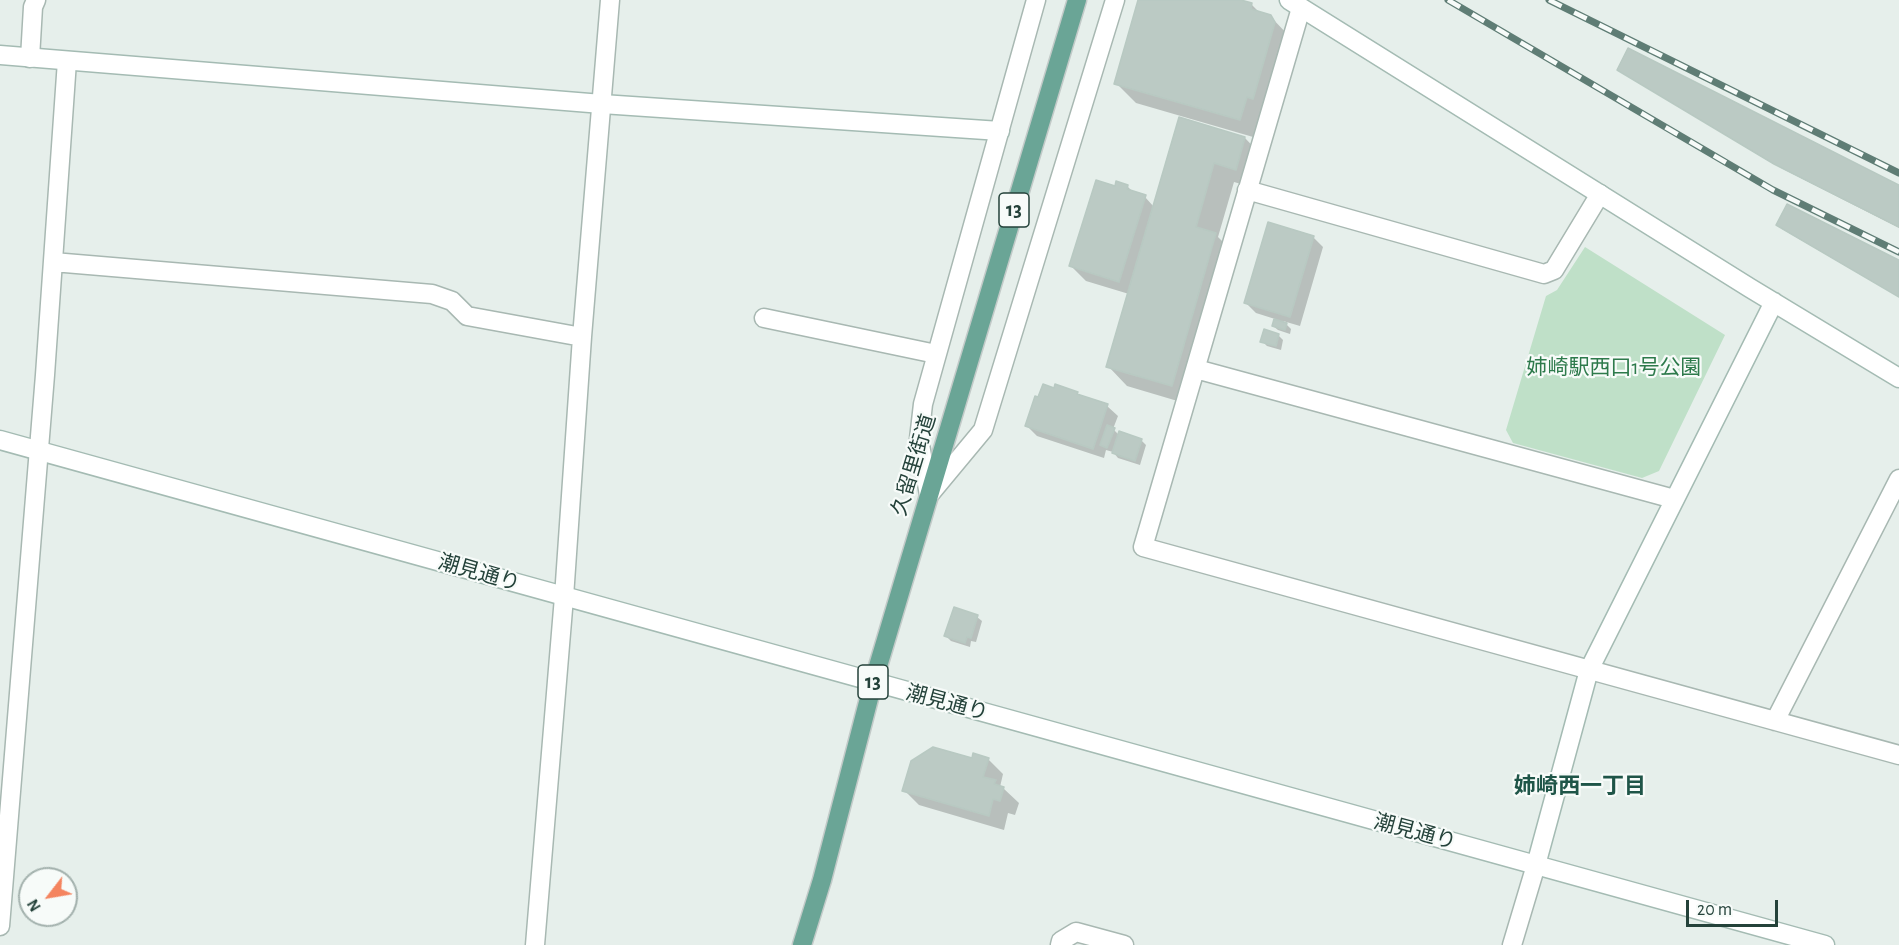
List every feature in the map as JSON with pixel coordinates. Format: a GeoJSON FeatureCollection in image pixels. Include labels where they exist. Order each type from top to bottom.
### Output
{"type":"FeatureCollection","features":[{"type":"Feature","properties":{"kind":"main road","name":"久留里街道"},"geometry":{"type":"LineString","coordinates":[[802,945],[822,880],[873,683],[1077,0]]}},
{"type":"Feature","properties":{"kind":"street"},"geometry":{"type":"LineString","coordinates":[[30,58],[33,7],[36,0]]}},
{"type":"Feature","properties":{"kind":"street"},"geometry":{"type":"LineString","coordinates":[[535,945],[610,0]]}},
{"type":"Feature","properties":{"kind":"street"},"geometry":{"type":"LineString","coordinates":[[929,495],[919,439],[923,404],[1036,0]]}},
{"type":"Feature","properties":{"kind":"street"},"geometry":{"type":"LineString","coordinates":[[929,495],[983,430],[1115,0]]}},
{"type":"Feature","properties":{"kind":"street"},"geometry":{"type":"LineString","coordinates":[[1899,378],[1295,4],[1247,189],[1143,547],[1899,755]]}},
{"type":"Feature","properties":{"kind":"street"},"geometry":{"type":"LineString","coordinates":[[0,55],[602,104],[1000,131]]}},
{"type":"Feature","properties":{"kind":"street"},"geometry":{"type":"LineString","coordinates":[[0,926],[67,61]]}},
{"type":"Feature","properties":{"kind":"street"},"geometry":{"type":"LineString","coordinates":[[1247,189],[1544,274],[1554,270],[1600,194]]}},
{"type":"Feature","properties":{"kind":"street"},"geometry":{"type":"LineString","coordinates":[[52,262],[432,294],[452,300],[467,316],[582,337]]}},
{"type":"Feature","properties":{"kind":"street"},"geometry":{"type":"LineString","coordinates":[[1512,945],[1589,670],[1774,302]]}},
{"type":"Feature","properties":{"kind":"street"},"geometry":{"type":"LineString","coordinates":[[764,318],[936,354]]}},
{"type":"Feature","properties":{"kind":"street"},"geometry":{"type":"LineString","coordinates":[[1196,369],[1674,499]]}},
{"type":"Feature","properties":{"kind":"street","name":"潮見通り"},"geometry":{"type":"LineString","coordinates":[[0,440],[1825,945]]}},
{"type":"Feature","properties":{"kind":"street"},"geometry":{"type":"LineString","coordinates":[[1775,721],[1899,479]]}},
{"type":"Feature","properties":{"kind":"street"},"geometry":{"type":"LineString","coordinates":[[1060,945],[1061,941],[1076,932],[1124,945]]}},
{"type":"Feature","properties":{"kind":"green space","name":"姉崎駅西口1号公園"},"geometry":{"type":"Polygon","coordinates":[[[1585,247],[1725,335],[1659,471],[1642,478],[1513,443],[1506,430],[1546,296],[1557,290],[1585,247]]]}},
{"type":"Feature","properties":{"kind":"building"},"geometry":{"type":"Polygon","coordinates":[[[1138,0],[1241,0],[1252,3],[1251,9],[1271,15],[1275,22],[1253,99],[1247,97],[1240,120],[1114,84],[1138,0]]]}},
{"type":"Feature","properties":{"kind":"building"},"geometry":{"type":"Polygon","coordinates":[[[1628,48],[1899,185],[1899,227],[1774,164],[1617,70],[1628,48]]]}},
{"type":"Feature","properties":{"kind":"building"},"geometry":{"type":"Polygon","coordinates":[[[1179,117],[1245,137],[1236,170],[1214,163],[1196,227],[1216,233],[1172,386],[1106,367],[1179,117]]]}},
{"type":"Feature","properties":{"kind":"building"},"geometry":{"type":"Polygon","coordinates":[[[1096,180],[1115,186],[1116,181],[1128,185],[1127,189],[1146,195],[1119,282],[1069,266],[1096,180]]]}},
{"type":"Feature","properties":{"kind":"building"},"geometry":{"type":"Polygon","coordinates":[[[1787,204],[1899,260],[1899,297],[1776,225],[1787,204]]]}},
{"type":"Feature","properties":{"kind":"building"},"geometry":{"type":"Polygon","coordinates":[[[1268,222],[1314,236],[1290,317],[1244,303],[1268,222]]]}},
{"type":"Feature","properties":{"kind":"building"},"geometry":{"type":"Polygon","coordinates":[[[1274,319],[1287,323],[1285,330],[1272,326],[1274,319]]]}},
{"type":"Feature","properties":{"kind":"building"},"geometry":{"type":"Polygon","coordinates":[[[1264,329],[1279,334],[1276,346],[1260,342],[1264,329]]]}},
{"type":"Feature","properties":{"kind":"building"},"geometry":{"type":"Polygon","coordinates":[[[1043,384],[1054,388],[1055,384],[1108,404],[1093,449],[1025,426],[1035,396],[1038,397],[1043,384]]]}},
{"type":"Feature","properties":{"kind":"building"},"geometry":{"type":"Polygon","coordinates":[[[1107,425],[1115,428],[1107,448],[1100,445],[1107,425]]]}},
{"type":"Feature","properties":{"kind":"building"},"geometry":{"type":"Polygon","coordinates":[[[1119,431],[1142,439],[1135,461],[1112,453],[1119,431]]]}},
{"type":"Feature","properties":{"kind":"building"},"geometry":{"type":"Polygon","coordinates":[[[954,607],[978,615],[971,638],[967,637],[965,643],[944,636],[954,607]]]}},
{"type":"Feature","properties":{"kind":"building"},"geometry":{"type":"Polygon","coordinates":[[[933,747],[972,758],[973,753],[989,758],[983,777],[996,780],[994,784],[1004,787],[1000,801],[993,799],[989,816],[902,791],[911,761],[933,747]]]}},
{"type":"Feature","properties":{"kind":"railway"},"geometry":{"type":"LineString","coordinates":[[1448,0],[1773,190],[1899,252]]}},
{"type":"Feature","properties":{"kind":"railway"},"geometry":{"type":"LineString","coordinates":[[1549,0],[1899,173]]}},
{"type":"Feature","properties":{"kind":"district","name":"姉崎西一丁目"},"geometry":{"type":"Point","coordinates":[1580,786]}}]}
